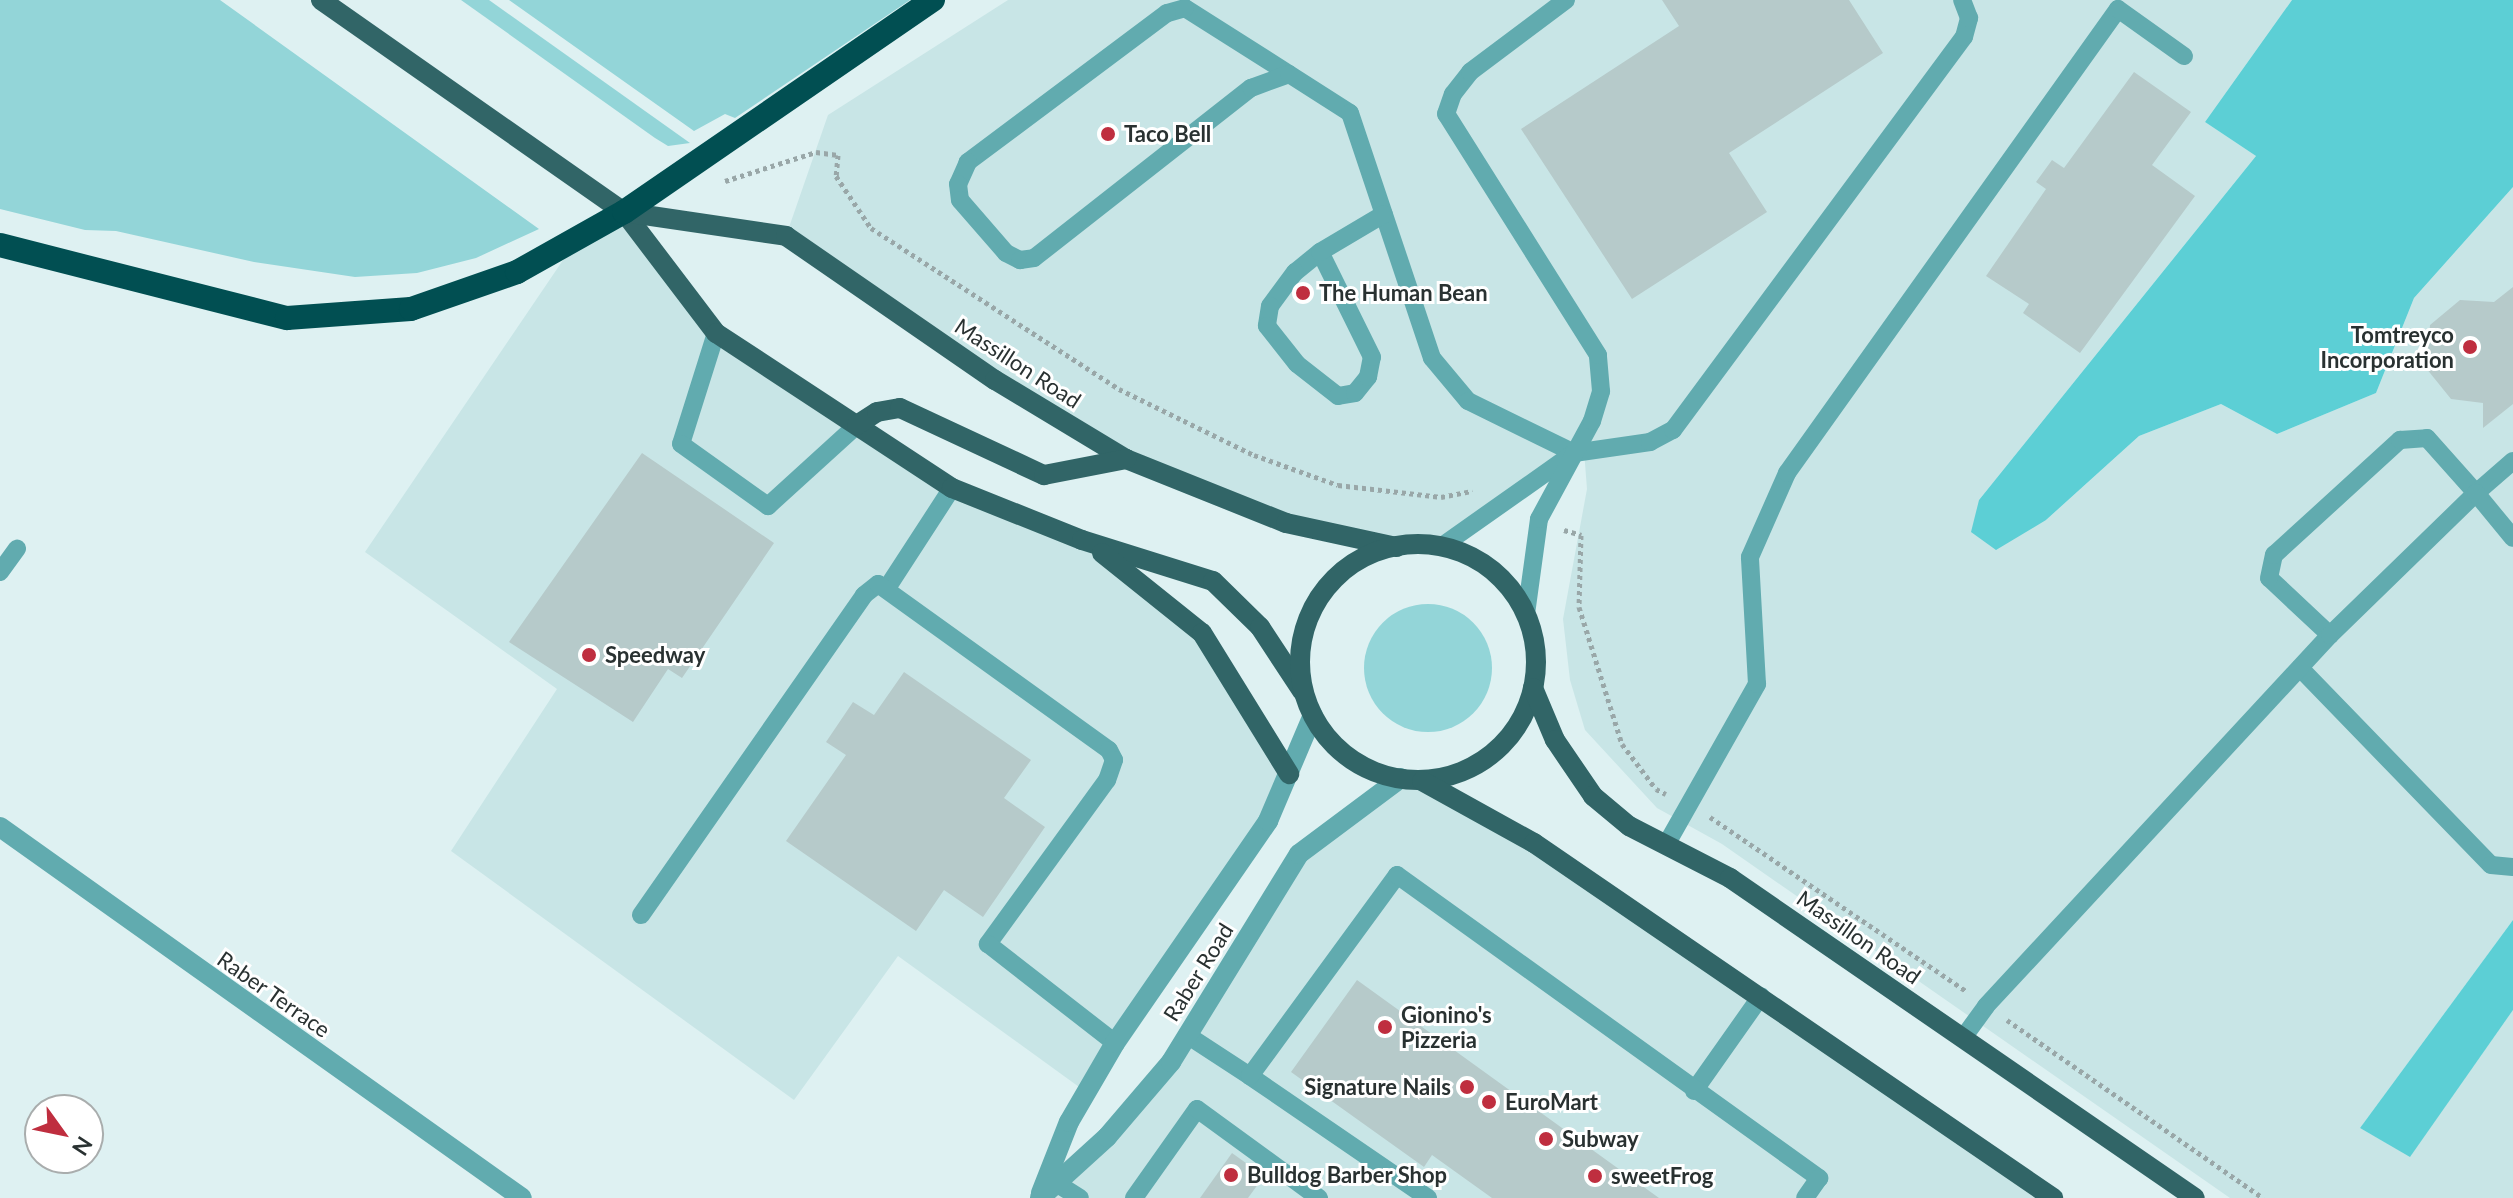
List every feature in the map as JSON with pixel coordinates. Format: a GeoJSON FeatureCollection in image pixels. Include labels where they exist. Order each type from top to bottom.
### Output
{"type":"FeatureCollection","features":[{"type":"Feature","properties":{"kind":"highway"},"geometry":{"type":"LineString","coordinates":[[0,245],[287,318],[411,309],[517,272],[624,212],[933,0]]}},
{"type":"Feature","properties":{"kind":"main road","name":"Massillon Road"},"geometry":{"type":"LineString","coordinates":[[321,0],[624,212],[716,333],[952,488],[1082,540],[1213,581],[1260,627],[1302,691]]}},
{"type":"Feature","properties":{"kind":"main road","name":"Massillon Road"},"geometry":{"type":"LineString","coordinates":[[624,212],[786,236],[995,380],[1126,459],[1286,523],[1396,547]]}},
{"type":"Feature","properties":{"kind":"main road"},"geometry":{"type":"LineString","coordinates":[[857,425],[877,412],[900,408],[1044,475],[1126,459]]}},
{"type":"Feature","properties":{"kind":"main road"},"geometry":{"type":"LineString","coordinates":[[1082,540],[1202,633],[1289,774]]}},
{"type":"Feature","properties":{"kind":"main road"},"geometry":{"type":"LineString","coordinates":[[1442,546],[1477,559],[1506,583],[1526,614],[1536,650],[1533,688],[1519,723],[1495,751],[1461,772],[1411,779],[1382,775],[1346,757],[1313,715],[1302,691],[1300,650],[1310,612],[1333,579],[1366,555],[1396,547],[1442,546]]}},
{"type":"Feature","properties":{"kind":"main road","name":"Massillon Road"},"geometry":{"type":"LineString","coordinates":[[1533,688],[1555,740],[1593,796],[1629,826],[1730,878],[2195,1198]]}},
{"type":"Feature","properties":{"kind":"main road"},"geometry":{"type":"LineString","coordinates":[[1411,779],[1534,843],[1761,996],[2041,1195]]}},
{"type":"Feature","properties":{"kind":"street","name":"Raber Road"},"geometry":{"type":"LineString","coordinates":[[1040,1198],[1069,1122],[1115,1043],[1268,821],[1313,715]]}},
{"type":"Feature","properties":{"kind":"street","name":"Raber Road"},"geometry":{"type":"LineString","coordinates":[[1040,1198],[1107,1137],[1171,1062],[1299,854],[1411,779]]}},
{"type":"Feature","properties":{"kind":"street","name":"Raber Terrace"},"geometry":{"type":"LineString","coordinates":[[0,827],[522,1198]]}},
{"type":"Feature","properties":{"kind":"lane"},"geometry":{"type":"LineString","coordinates":[[1526,614],[1538,524],[1601,391],[1598,355],[1446,114],[1453,94],[1470,72],[1566,0]]}},
{"type":"Feature","properties":{"kind":"lane"},"geometry":{"type":"LineString","coordinates":[[1442,546],[1574,453],[1650,442],[1673,430],[1964,37],[1969,18],[1962,0]]}},
{"type":"Feature","properties":{"kind":"lane"},"geometry":{"type":"LineString","coordinates":[[1289,74],[1251,88],[1049,249],[1020,260],[1006,253],[960,200],[958,184],[968,162],[1155,22],[1185,8],[1289,74],[1350,113],[1432,358],[1468,401],[1574,453]]}},
{"type":"Feature","properties":{"kind":"lane"},"geometry":{"type":"LineString","coordinates":[[1666,845],[1757,684],[1750,557],[1787,473],[2118,9],[2184,56]]}},
{"type":"Feature","properties":{"kind":"lane"},"geometry":{"type":"LineString","coordinates":[[1320,252],[1372,357],[1368,377],[1355,393],[1338,396],[1297,364],[1267,326],[1270,306],[1295,272],[1320,252],[1384,214]]}},
{"type":"Feature","properties":{"kind":"lane"},"geometry":{"type":"LineString","coordinates":[[716,333],[681,444],[768,506],[857,425]]}},
{"type":"Feature","properties":{"kind":"lane"},"geometry":{"type":"LineString","coordinates":[[2330,635],[2269,578],[2274,555],[2400,440],[2427,438],[2513,538]]}},
{"type":"Feature","properties":{"kind":"lane"},"geometry":{"type":"LineString","coordinates":[[1963,1038],[1986,1006],[2330,635],[2513,461]]}},
{"type":"Feature","properties":{"kind":"lane"},"geometry":{"type":"LineString","coordinates":[[887,588],[952,488]]}},
{"type":"Feature","properties":{"kind":"lane"},"geometry":{"type":"LineString","coordinates":[[0,572],[17,549]]}},
{"type":"Feature","properties":{"kind":"lane"},"geometry":{"type":"LineString","coordinates":[[641,915],[864,595],[872,585],[887,588],[1109,750],[1114,760],[1107,780],[988,944],[1115,1043]]}},
{"type":"Feature","properties":{"kind":"lane"},"geometry":{"type":"LineString","coordinates":[[2300,668],[2491,865],[2513,867]]}},
{"type":"Feature","properties":{"kind":"lane"},"geometry":{"type":"LineString","coordinates":[[1250,1076],[1397,875],[1819,1178],[1805,1198]]}},
{"type":"Feature","properties":{"kind":"lane"},"geometry":{"type":"LineString","coordinates":[[1694,1091],[1761,996]]}},
{"type":"Feature","properties":{"kind":"lane"},"geometry":{"type":"LineString","coordinates":[[1187,1035],[1428,1198]]}},
{"type":"Feature","properties":{"kind":"lane"},"geometry":{"type":"LineString","coordinates":[[1134,1198],[1197,1109],[1319,1198]]}},
{"type":"Feature","properties":{"kind":"lane"},"geometry":{"type":"LineString","coordinates":[[1056,1183],[1080,1198]]}},
{"type":"Feature","properties":{"kind":"path"},"geometry":{"type":"LineString","coordinates":[[816,152],[838,155],[836,176],[871,228],[1119,389],[1254,455],[1338,485],[1441,497],[1498,485],[1509,500]]}},
{"type":"Feature","properties":{"kind":"path"},"geometry":{"type":"LineString","coordinates":[[1538,524],[1581,535],[1579,607],[1622,744],[1656,789],[1726,825],[2263,1198]]}},
{"type":"Feature","properties":{"kind":"shaded area"},"geometry":{"type":"Polygon","coordinates":[[[0,0],[220,0],[539,229],[476,258],[417,273],[355,277],[254,262],[116,231],[85,230],[0,209],[0,0]]]}},
{"type":"Feature","properties":{"kind":"shaded area"},"geometry":{"type":"Polygon","coordinates":[[[461,0],[489,0],[690,143],[668,146],[655,138],[461,0]]]}},
{"type":"Feature","properties":{"kind":"shaded area"},"geometry":{"type":"Polygon","coordinates":[[[509,0],[910,0],[735,118],[725,114],[694,131],[509,0]]]}},
{"type":"Feature","properties":{"kind":"shaded area"},"geometry":{"type":"Polygon","coordinates":[[[1008,0],[2292,0],[2205,122],[2256,156],[1979,500],[2046,520],[2139,436],[2221,404],[2277,434],[2376,393],[2414,298],[2513,187],[2513,920],[2360,1128],[2410,1156],[2513,1010],[2513,1198],[2230,1198],[1722,844],[1657,808],[1585,730],[1570,680],[1563,619],[1587,489],[1583,438],[1442,546],[1286,523],[1126,459],[786,236],[828,115],[1008,0]]]}},
{"type":"Feature","properties":{"kind":"shaded area"},"geometry":{"type":"Polygon","coordinates":[[[2292,0],[2513,0],[2513,187],[2414,298],[2376,393],[2277,434],[2221,404],[2139,436],[2046,520],[1996,550],[1971,532],[1979,500],[2256,156],[2205,122],[2292,0]]]}},
{"type":"Feature","properties":{"kind":"shaded area"},"geometry":{"type":"Polygon","coordinates":[[[624,212],[716,333],[952,488],[1082,540],[1202,633],[1289,774],[1086,1092],[898,956],[794,1100],[451,851],[557,689],[365,552],[578,238],[624,212]]]}},
{"type":"Feature","properties":{"kind":"shaded area"},"geometry":{"type":"Polygon","coordinates":[[[1428,604],[1452,609],[1473,623],[1487,644],[1492,668],[1487,692],[1473,713],[1452,727],[1428,732],[1404,727],[1383,713],[1369,692],[1364,668],[1369,644],[1383,623],[1404,609],[1428,604]]]}},
{"type":"Feature","properties":{"kind":"shaded area"},"geometry":{"type":"Polygon","coordinates":[[[1401,778],[1422,781],[1534,843],[2053,1198],[1040,1198],[1171,1062],[1299,854],[1401,778]]]}},
{"type":"Feature","properties":{"kind":"shaded area"},"geometry":{"type":"Polygon","coordinates":[[[2513,920],[2513,1010],[2410,1157],[2360,1128],[2513,920]]]}},
{"type":"Feature","properties":{"kind":"building"},"geometry":{"type":"Polygon","coordinates":[[[1662,0],[1849,0],[1883,53],[1729,153],[1767,212],[1632,299],[1521,129],[1679,26],[1662,0]]]}},
{"type":"Feature","properties":{"kind":"building"},"geometry":{"type":"Polygon","coordinates":[[[2134,72],[2191,112],[2152,165],[2195,196],[2080,353],[2023,313],[2029,304],[1986,276],[2046,189],[2036,182],[2052,160],[2064,168],[2134,72]]]}},
{"type":"Feature","properties":{"kind":"building","name":"Tomtreyco Incorporation"},"geometry":{"type":"Polygon","coordinates":[[[2513,287],[2513,404],[2483,428],[2483,403],[2451,399],[2426,368],[2430,325],[2460,300],[2494,302],[2513,287]]]}},
{"type":"Feature","properties":{"kind":"building","name":"Speedway"},"geometry":{"type":"Polygon","coordinates":[[[642,453],[774,543],[682,678],[668,669],[633,722],[509,642],[642,453]]]}},
{"type":"Feature","properties":{"kind":"building"},"geometry":{"type":"Polygon","coordinates":[[[904,672],[1031,760],[1004,798],[1045,827],[983,917],[944,890],[916,931],[786,841],[846,755],[826,742],[853,702],[874,715],[904,672]]]}},
{"type":"Feature","properties":{"kind":"building"},"geometry":{"type":"Polygon","coordinates":[[[1357,980],[1659,1198],[1492,1198],[1432,1155],[1424,1167],[1291,1072],[1357,980]]]}},
{"type":"Feature","properties":{"kind":"building"},"geometry":{"type":"Polygon","coordinates":[[[1232,1153],[1264,1176],[1248,1198],[1200,1198],[1232,1153]]]}},
{"type":"Feature","properties":{"kind":"place","name":"Taco Bell"},"geometry":{"type":"Point","coordinates":[1108,134]}},
{"type":"Feature","properties":{"kind":"place","name":"The Human Bean"},"geometry":{"type":"Point","coordinates":[1303,293]}},
{"type":"Feature","properties":{"kind":"place","name":"Tomtreyco Incorporation"},"geometry":{"type":"Point","coordinates":[2470,347]}},
{"type":"Feature","properties":{"kind":"place","name":"Speedway"},"geometry":{"type":"Point","coordinates":[589,655]}},
{"type":"Feature","properties":{"kind":"place","name":"Gionino's Pizzeria"},"geometry":{"type":"Point","coordinates":[1385,1027]}},
{"type":"Feature","properties":{"kind":"place","name":"Signature Nails"},"geometry":{"type":"Point","coordinates":[1467,1087]}},
{"type":"Feature","properties":{"kind":"place","name":"EuroMart"},"geometry":{"type":"Point","coordinates":[1489,1102]}},
{"type":"Feature","properties":{"kind":"place","name":"Subway"},"geometry":{"type":"Point","coordinates":[1546,1139]}},
{"type":"Feature","properties":{"kind":"place","name":"Bulldog Barber Shop"},"geometry":{"type":"Point","coordinates":[1231,1175]}},
{"type":"Feature","properties":{"kind":"place","name":"sweetFrog"},"geometry":{"type":"Point","coordinates":[1595,1176]}}]}
